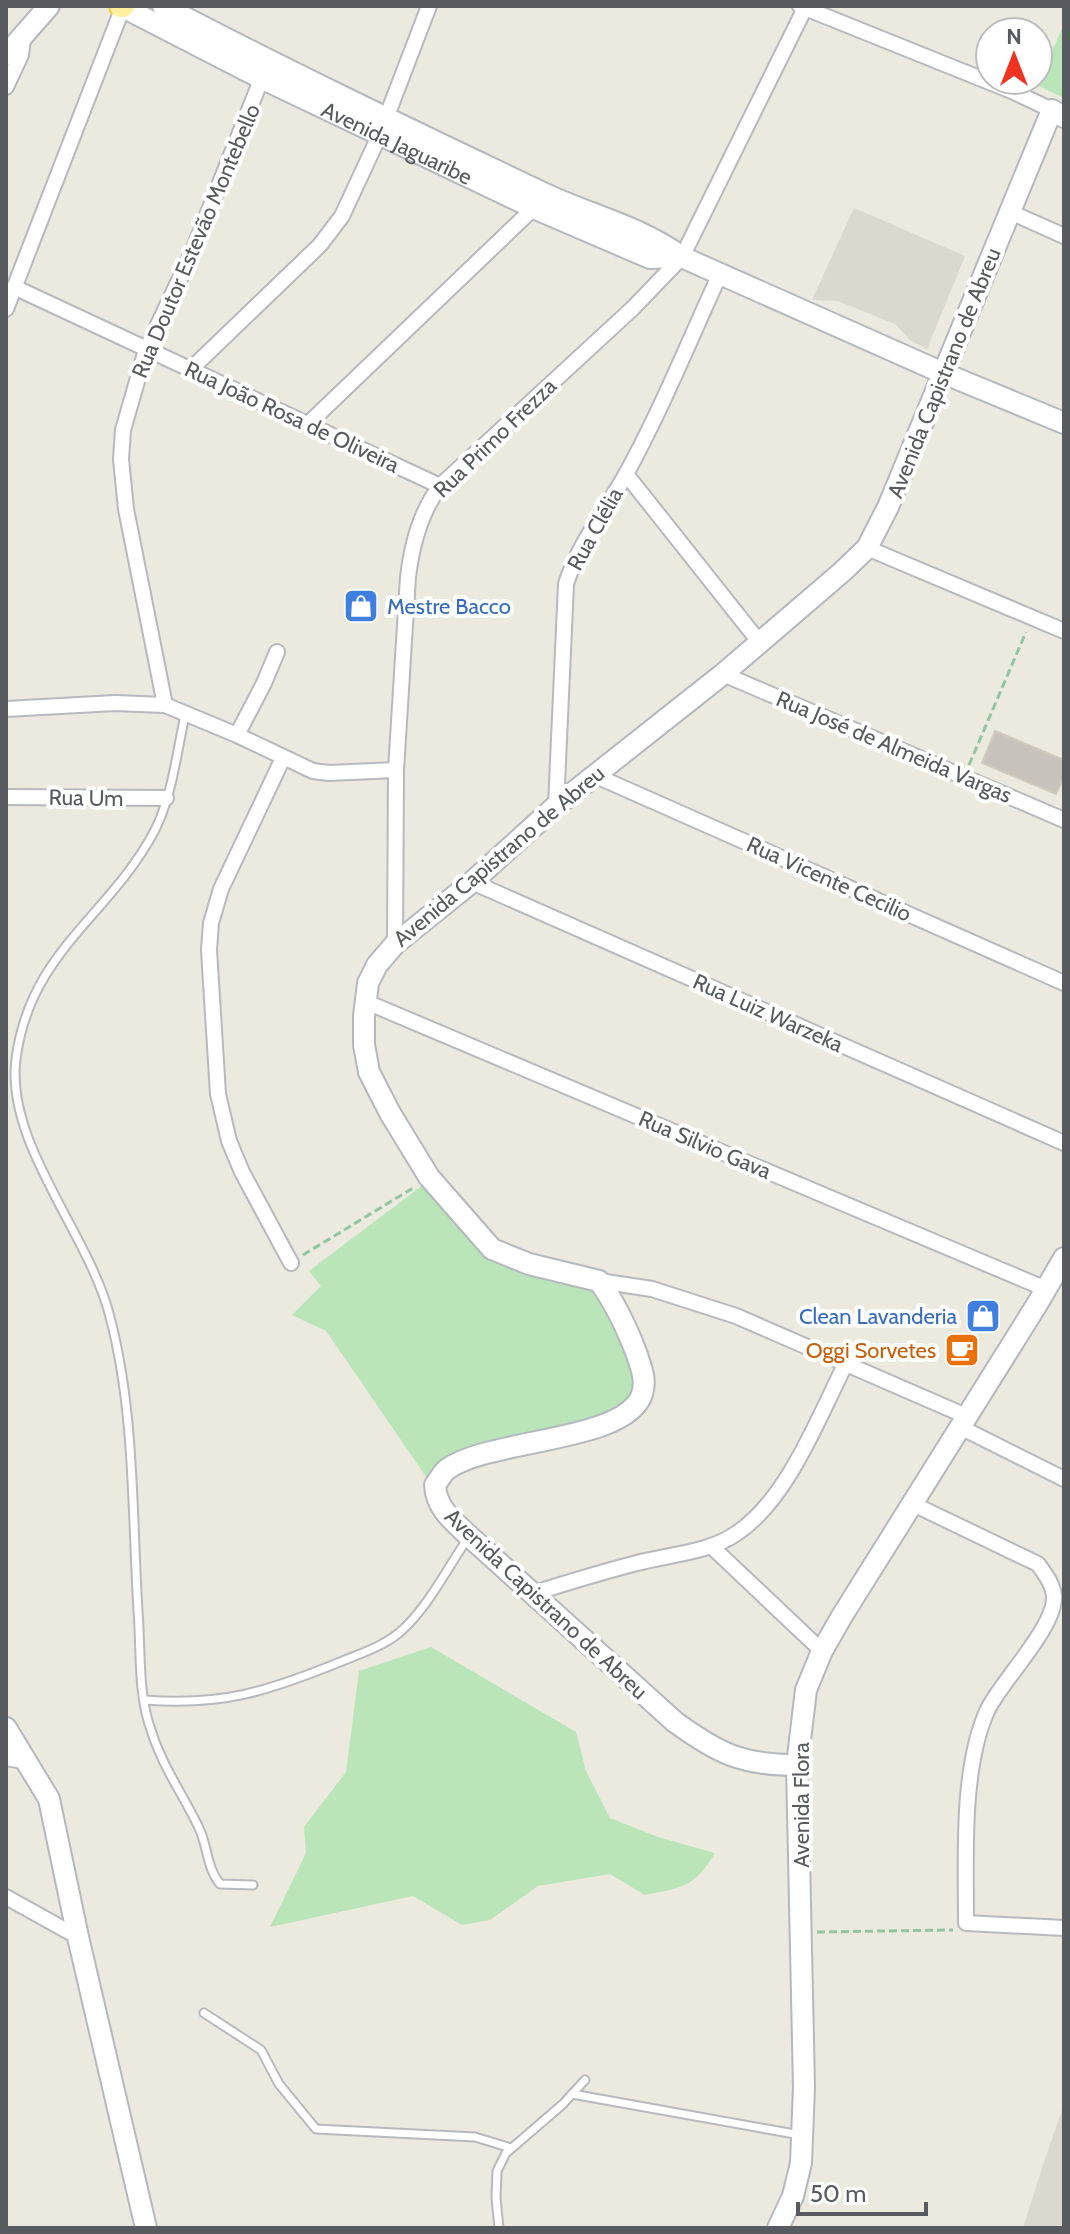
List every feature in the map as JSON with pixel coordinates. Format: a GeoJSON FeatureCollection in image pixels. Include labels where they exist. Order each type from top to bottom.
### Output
{"type":"FeatureCollection","features":[{"type":"Feature","properties":{"kind":"street"},"geometry":{"type":"LineString","coordinates":[[6,55],[49,6]]}},
{"type":"Feature","properties":{"kind":"street"},"geometry":{"type":"LineString","coordinates":[[6,309],[122,6]]}},
{"type":"Feature","properties":{"kind":"street","name":"Avenida Jaguaribe"},"geometry":{"type":"LineString","coordinates":[[122,6],[384,126],[650,258],[682,257],[1064,423]]}},
{"type":"Feature","properties":{"kind":"street","name":"Avenida Jaguaribe"},"geometry":{"type":"LineString","coordinates":[[163,6],[265,70]]}},
{"type":"Feature","properties":{"kind":"street"},"geometry":{"type":"LineString","coordinates":[[190,370],[331,232],[342,216],[384,126],[429,6]]}},
{"type":"Feature","properties":{"kind":"street"},"geometry":{"type":"LineString","coordinates":[[802,7],[1014,92],[1058,113]]}},
{"type":"Feature","properties":{"kind":"street","name":"Rua Primo Frezza"},"geometry":{"type":"LineString","coordinates":[[395,944],[396,770],[410,561],[421,519],[440,486],[633,308],[682,257],[802,7]]}},
{"type":"Feature","properties":{"kind":"street"},"geometry":{"type":"LineString","coordinates":[[6,87],[21,55],[23,38]]}},
{"type":"Feature","properties":{"kind":"street","name":"Rua Doutor Estevão Montebello"},"geometry":{"type":"LineString","coordinates":[[165,705],[126,509],[121,459],[123,430],[146,350],[192,253],[265,70]]}},
{"type":"Feature","properties":{"kind":"street","name":"Avenida Capistrano de Abreu"},"geometry":{"type":"LineString","coordinates":[[797,1765],[743,1760],[711,1748],[675,1722],[531,1594],[447,1515],[435,1498],[435,1485],[446,1470],[488,1452],[596,1428],[623,1418],[637,1404],[643,1391],[643,1373],[627,1329],[613,1300],[599,1281],[529,1264],[492,1249],[429,1177],[369,1072],[364,1045],[364,1001],[372,973],[395,944],[472,882],[556,806],[760,643],[867,548],[888,507],[1010,212],[1058,113]]}},
{"type":"Feature","properties":{"kind":"street"},"geometry":{"type":"LineString","coordinates":[[308,424],[540,201]]}},
{"type":"Feature","properties":{"kind":"street"},"geometry":{"type":"LineString","coordinates":[[1010,212],[1064,236]]}},
{"type":"Feature","properties":{"kind":"street","name":"Rua Clélia"},"geometry":{"type":"LineString","coordinates":[[556,806],[566,584],[626,474],[720,274]]}},
{"type":"Feature","properties":{"kind":"street","name":"Rua João Rosa de Oliveira"},"geometry":{"type":"LineString","coordinates":[[14,287],[440,486]]}},
{"type":"Feature","properties":{"kind":"street"},"geometry":{"type":"LineString","coordinates":[[626,474],[760,643]]}},
{"type":"Feature","properties":{"kind":"street"},"geometry":{"type":"LineString","coordinates":[[867,548],[1064,631]]}},
{"type":"Feature","properties":{"kind":"street"},"geometry":{"type":"LineString","coordinates":[[237,735],[277,652]]}},
{"type":"Feature","properties":{"kind":"street","name":"Rua José de Almeida Vargas"},"geometry":{"type":"LineString","coordinates":[[723,674],[1064,820]]}},
{"type":"Feature","properties":{"kind":"street"},"geometry":{"type":"LineString","coordinates":[[6,709],[115,703],[165,705],[319,773],[396,770]]}},
{"type":"Feature","properties":{"kind":"street"},"geometry":{"type":"LineString","coordinates":[[283,758],[221,889],[211,923],[209,950],[214,1057],[218,1094],[229,1141],[242,1172],[291,1263]]}},
{"type":"Feature","properties":{"kind":"street","name":"Rua Vicente Cecilio"},"geometry":{"type":"LineString","coordinates":[[594,775],[1064,983]]}},
{"type":"Feature","properties":{"kind":"street","name":"Rua Um"},"geometry":{"type":"LineString","coordinates":[[6,797],[166,798]]}},
{"type":"Feature","properties":{"kind":"street","name":"Rua Luiz Warzeka"},"geometry":{"type":"LineString","coordinates":[[472,882],[1064,1143]]}},
{"type":"Feature","properties":{"kind":"street","name":"Rua Silvio Gava"},"geometry":{"type":"LineString","coordinates":[[364,1001],[1046,1289]]}},
{"type":"Feature","properties":{"kind":"street","name":"Avenida Flora"},"geometry":{"type":"LineString","coordinates":[[778,2228],[793,2196],[801,2163],[802,1932],[797,1765],[806,1690],[822,1651],[1064,1258]]}},
{"type":"Feature","properties":{"kind":"street"},"geometry":{"type":"LineString","coordinates":[[599,1281],[652,1289],[736,1316],[846,1363],[963,1422],[1064,1479]]}},
{"type":"Feature","properties":{"kind":"street"},"geometry":{"type":"LineString","coordinates":[[531,1594],[638,1562],[711,1546],[736,1534],[758,1516],[794,1464],[846,1363]]}},
{"type":"Feature","properties":{"kind":"street"},"geometry":{"type":"LineString","coordinates":[[913,1504],[1038,1564],[1048,1577],[1054,1594],[1053,1608],[1041,1633],[988,1710],[973,1754],[966,1923],[1064,1928]]}},
{"type":"Feature","properties":{"kind":"street"},"geometry":{"type":"LineString","coordinates":[[711,1546],[822,1651]]}},
{"type":"Feature","properties":{"kind":"street"},"geometry":{"type":"LineString","coordinates":[[6,1728],[49,1799],[146,2228]]}},
{"type":"Feature","properties":{"kind":"street"},"geometry":{"type":"LineString","coordinates":[[6,1758],[28,1762]]}},
{"type":"Feature","properties":{"kind":"street"},"geometry":{"type":"LineString","coordinates":[[6,1897],[78,1937]]}},
{"type":"Feature","properties":{"kind":"lane"},"geometry":{"type":"LineString","coordinates":[[186,713],[155,831],[138,857],[45,973],[33,997],[15,1062],[19,1107],[41,1171],[74,1228],[110,1315],[127,1413],[148,1721],[159,1757],[201,1832],[212,1873],[220,1884],[253,1885]]}},
{"type":"Feature","properties":{"kind":"lane"},"geometry":{"type":"LineString","coordinates":[[145,1700],[186,1703],[233,1699],[287,1683],[362,1653],[399,1633],[416,1614],[469,1536]]}},
{"type":"Feature","properties":{"kind":"lane"},"geometry":{"type":"LineString","coordinates":[[204,2013],[261,2050],[279,2084],[316,2129],[475,2137],[511,2148]]}},
{"type":"Feature","properties":{"kind":"lane"},"geometry":{"type":"LineString","coordinates":[[499,2228],[497,2171],[511,2148],[585,2080]]}},
{"type":"Feature","properties":{"kind":"lane"},"geometry":{"type":"LineString","coordinates":[[572,2094],[802,2136]]}},
{"type":"Feature","properties":{"kind":"path"},"geometry":{"type":"LineString","coordinates":[[964,775],[1032,618]]}},
{"type":"Feature","properties":{"kind":"path"},"geometry":{"type":"LineString","coordinates":[[291,1263],[429,1177]]}},
{"type":"Feature","properties":{"kind":"path"},"geometry":{"type":"LineString","coordinates":[[802,1932],[950,1932],[966,1923]]}},
{"type":"Feature","properties":{"kind":"shaded area"},"geometry":{"type":"Polygon","coordinates":[[[854,208],[965,256],[927,349],[910,340],[895,324],[838,301],[812,300],[854,208]]]}},
{"type":"Feature","properties":{"kind":"shaded area"},"geometry":{"type":"Polygon","coordinates":[[[1064,2104],[1064,2228],[1023,2228],[1043,2165],[1064,2104]]]}},
{"type":"Feature","properties":{"kind":"green space"},"geometry":{"type":"Polygon","coordinates":[[[1064,24],[1064,98],[1054,93],[1054,47],[1064,24]]]}},
{"type":"Feature","properties":{"kind":"green space"},"geometry":{"type":"Polygon","coordinates":[[[423,1185],[481,1249],[588,1283],[637,1365],[639,1378],[623,1412],[441,1463],[427,1478],[326,1331],[292,1315],[321,1286],[309,1271],[423,1185]]]}},
{"type":"Feature","properties":{"kind":"green space"},"geometry":{"type":"Polygon","coordinates":[[[431,1647],[576,1732],[586,1771],[610,1818],[658,1837],[715,1853],[708,1865],[686,1884],[645,1895],[610,1874],[538,1886],[490,1920],[462,1925],[413,1896],[270,1927],[306,1853],[304,1827],[346,1772],[359,1671],[431,1647]]]}},
{"type":"Feature","properties":{"kind":"building"},"geometry":{"type":"Polygon","coordinates":[[[995,731],[1064,760],[1064,777],[1056,794],[982,763],[995,731]]]}},
{"type":"Feature","properties":{"kind":"place","name":"Mestre Bacco"},"geometry":{"type":"Point","coordinates":[361,606]}},
{"type":"Feature","properties":{"kind":"place","name":"Clean Lavanderia"},"geometry":{"type":"Point","coordinates":[983,1316]}},
{"type":"Feature","properties":{"kind":"place","name":"Oggi Sorvetes"},"geometry":{"type":"Point","coordinates":[962,1350]}}]}
